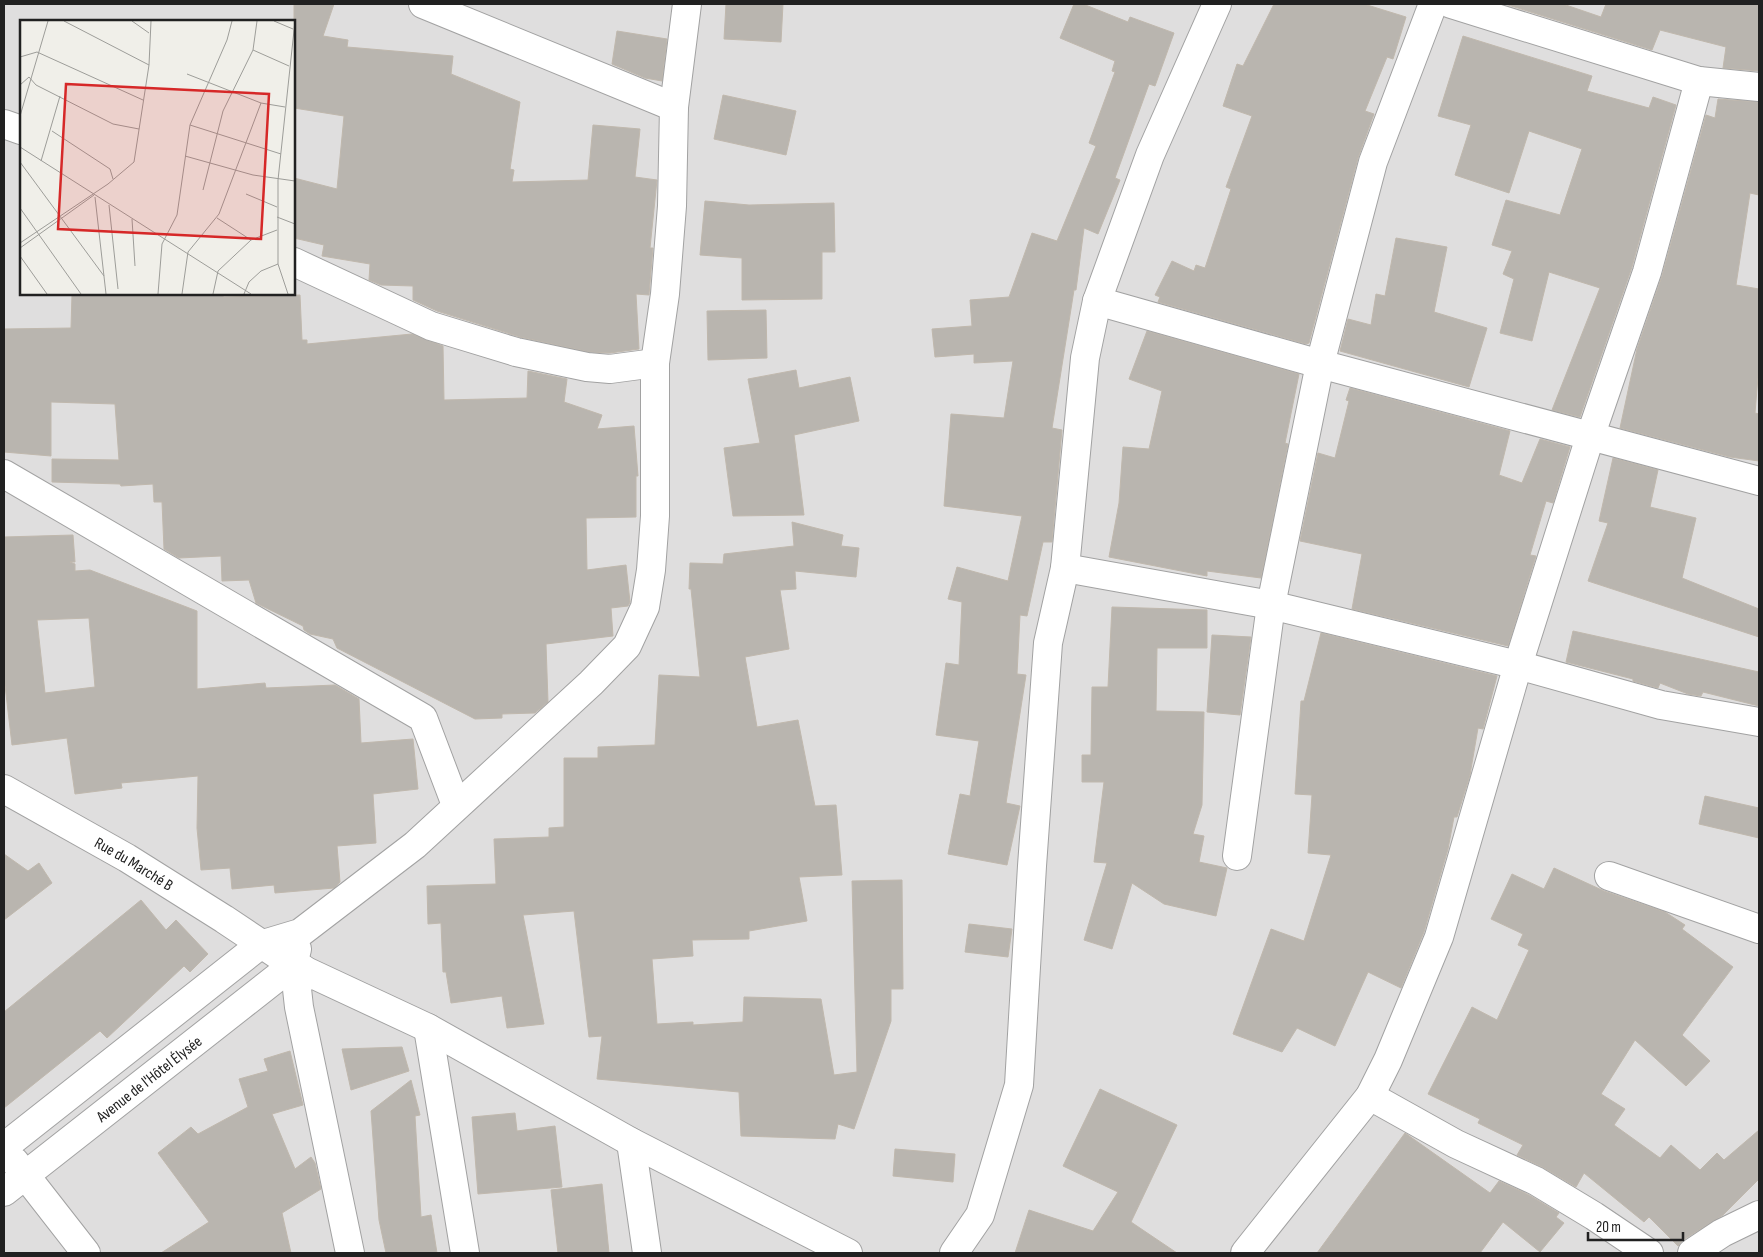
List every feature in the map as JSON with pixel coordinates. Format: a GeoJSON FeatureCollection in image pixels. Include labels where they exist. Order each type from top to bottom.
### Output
{"type":"FeatureCollection","features":[{"type":"Feature","properties":{"kind":"street"},"geometry":{"type":"LineString","coordinates":[[423,4],[674,107]]}},
{"type":"Feature","properties":{"kind":"street"},"geometry":{"type":"LineString","coordinates":[[86,1253],[4,1147],[260,945],[300,933],[415,845],[627,646],[645,607],[651,570],[655,516],[654,363],[665,294],[672,206],[674,107],[687,4]]}},
{"type":"Feature","properties":{"kind":"street"},"geometry":{"type":"LineString","coordinates":[[954,1253],[980,1215],[1019,1086],[1048,643],[1065,568],[1085,358],[1097,301],[1150,155],[1217,4]]}},
{"type":"Feature","properties":{"kind":"street"},"geometry":{"type":"LineString","coordinates":[[1237,856],[1271,605],[1320,364],[1373,162],[1433,4]]}},
{"type":"Feature","properties":{"kind":"street"},"geometry":{"type":"LineString","coordinates":[[1450,4],[1699,81],[1759,87]]}},
{"type":"Feature","properties":{"kind":"street"},"geometry":{"type":"LineString","coordinates":[[1245,1253],[1370,1096],[1388,1060],[1439,937],[1518,664],[1590,437],[1647,272],[1699,81]]}},
{"type":"Feature","properties":{"kind":"street"},"geometry":{"type":"LineString","coordinates":[[4,124],[20,130]]}},
{"type":"Feature","properties":{"kind":"street"},"geometry":{"type":"LineString","coordinates":[[295,262],[431,326],[516,352],[602,368],[654,363]]}},
{"type":"Feature","properties":{"kind":"street"},"geometry":{"type":"LineString","coordinates":[[1097,301],[1320,364],[1759,481]]}},
{"type":"Feature","properties":{"kind":"street"},"geometry":{"type":"LineString","coordinates":[[4,474],[423,718],[456,805]]}},
{"type":"Feature","properties":{"kind":"street"},"geometry":{"type":"LineString","coordinates":[[1065,568],[1271,605],[1518,664],[1661,705],[1759,722]]}},
{"type":"Feature","properties":{"kind":"street","name":"Rue du Marché B"},"geometry":{"type":"LineString","coordinates":[[4,788],[135,863],[224,919],[260,945],[298,967],[428,1028],[631,1142],[848,1253]]}},
{"type":"Feature","properties":{"kind":"street"},"geometry":{"type":"LineString","coordinates":[[1609,876],[1759,930]]}},
{"type":"Feature","properties":{"kind":"street"},"geometry":{"type":"LineString","coordinates":[[300,933],[298,967],[299,1007],[350,1253]]}},
{"type":"Feature","properties":{"kind":"street","name":"Avenue de l'Hôtel Élysée"},"geometry":{"type":"LineString","coordinates":[[4,1192],[298,967]]}},
{"type":"Feature","properties":{"kind":"street"},"geometry":{"type":"LineString","coordinates":[[428,1028],[465,1253]]}},
{"type":"Feature","properties":{"kind":"street"},"geometry":{"type":"LineString","coordinates":[[1370,1096],[1456,1144],[1536,1181],[1594,1216],[1649,1253]]}},
{"type":"Feature","properties":{"kind":"street"},"geometry":{"type":"LineString","coordinates":[[631,1142],[647,1253]]}},
{"type":"Feature","properties":{"kind":"street"},"geometry":{"type":"LineString","coordinates":[[1692,1253],[1722,1233],[1759,1215]]}},
{"type":"Feature","properties":{"kind":"shaded area"},"geometry":{"type":"Polygon","coordinates":[[[4,4],[1759,4],[1759,1253],[4,1253],[4,4]]]}},
{"type":"Feature","properties":{"kind":"building"},"geometry":{"type":"Polygon","coordinates":[[[294,4],[334,4],[323,36],[348,40],[347,47],[453,56],[451,74],[520,102],[510,169],[514,170],[512,182],[588,180],[593,125],[640,129],[635,177],[657,180],[650,248],[653,248],[649,295],[636,294],[639,349],[610,353],[589,352],[520,337],[437,311],[413,300],[413,286],[381,285],[369,280],[370,264],[322,256],[324,245],[295,238],[295,178],[337,189],[344,116],[295,108],[294,4]]]}},
{"type":"Feature","properties":{"kind":"building"},"geometry":{"type":"Polygon","coordinates":[[[726,4],[783,4],[781,42],[724,39],[726,4]]]}},
{"type":"Feature","properties":{"kind":"building"},"geometry":{"type":"Polygon","coordinates":[[[1074,4],[1083,4],[1128,22],[1130,17],[1174,33],[1155,86],[1149,84],[1115,178],[1120,180],[1098,234],[1084,228],[1076,290],[1074,290],[1052,428],[1062,430],[1052,542],[1043,542],[1027,616],[1020,615],[1017,674],[1026,675],[1006,803],[1020,806],[1007,865],[948,854],[960,794],[970,796],[979,741],[936,735],[946,663],[959,665],[962,602],[948,599],[957,567],[1008,581],[1022,516],[944,506],[951,414],[1004,418],[1013,361],[974,363],[974,354],[935,357],[932,329],[972,326],[970,300],[1009,297],[1032,233],[1057,241],[1096,146],[1089,143],[1115,72],[1112,71],[1115,61],[1060,38],[1074,4]]]}},
{"type":"Feature","properties":{"kind":"building"},"geometry":{"type":"Polygon","coordinates":[[[1274,4],[1364,4],[1406,17],[1393,59],[1387,57],[1365,111],[1374,114],[1358,158],[1309,343],[1306,344],[1158,302],[1160,297],[1155,295],[1172,261],[1194,271],[1196,265],[1205,268],[1231,189],[1226,187],[1252,116],[1223,106],[1237,64],[1243,66],[1274,4]]]}},
{"type":"Feature","properties":{"kind":"building"},"geometry":{"type":"Polygon","coordinates":[[[1505,4],[1563,4],[1601,17],[1606,4],[1759,4],[1759,71],[1723,68],[1726,47],[1660,30],[1652,50],[1505,4]]]}},
{"type":"Feature","properties":{"kind":"building"},"geometry":{"type":"Polygon","coordinates":[[[617,31],[667,39],[662,81],[645,78],[612,64],[617,31]]]}},
{"type":"Feature","properties":{"kind":"building"},"geometry":{"type":"Polygon","coordinates":[[[1463,36],[1592,76],[1587,91],[1649,108],[1653,97],[1676,105],[1632,267],[1580,417],[1552,410],[1600,288],[1549,272],[1532,341],[1500,333],[1514,279],[1503,274],[1512,251],[1492,245],[1506,200],[1560,215],[1582,149],[1529,131],[1509,193],[1455,175],[1471,125],[1438,116],[1463,36]]]}},
{"type":"Feature","properties":{"kind":"building"},"geometry":{"type":"Polygon","coordinates":[[[723,95],[796,111],[786,155],[714,139],[723,95]]]}},
{"type":"Feature","properties":{"kind":"building"},"geometry":{"type":"Polygon","coordinates":[[[1718,99],[1759,102],[1759,195],[1750,193],[1736,285],[1759,289],[1759,365],[1755,413],[1759,414],[1759,461],[1730,457],[1620,428],[1637,349],[1662,276],[1706,115],[1715,118],[1718,99]]]}},
{"type":"Feature","properties":{"kind":"building"},"geometry":{"type":"Polygon","coordinates":[[[705,201],[749,205],[834,203],[835,252],[822,252],[822,299],[742,300],[742,258],[700,255],[705,201]]]}},
{"type":"Feature","properties":{"kind":"building"},"geometry":{"type":"Polygon","coordinates":[[[1396,238],[1447,247],[1434,312],[1487,328],[1469,387],[1340,351],[1348,319],[1371,325],[1376,294],[1385,296],[1396,238]]]}},
{"type":"Feature","properties":{"kind":"building"},"geometry":{"type":"Polygon","coordinates":[[[72,295],[224,295],[223,297],[300,295],[302,340],[307,340],[307,344],[412,334],[443,346],[444,400],[527,398],[528,371],[567,379],[564,402],[602,415],[597,429],[634,426],[638,476],[636,476],[636,517],[586,518],[587,570],[626,565],[630,602],[628,606],[611,608],[613,636],[546,644],[548,702],[535,713],[502,714],[502,718],[475,719],[337,648],[333,639],[310,634],[304,630],[303,626],[256,603],[249,580],[222,581],[221,556],[179,558],[164,549],[162,502],[154,502],[153,484],[121,486],[120,484],[52,482],[52,459],[119,460],[115,404],[51,402],[51,456],[4,452],[4,329],[71,328],[72,295]]]}},
{"type":"Feature","properties":{"kind":"building"},"geometry":{"type":"Polygon","coordinates":[[[766,310],[767,358],[708,360],[707,311],[766,310]]]}},
{"type":"Feature","properties":{"kind":"building"},"geometry":{"type":"Polygon","coordinates":[[[1147,331],[1299,374],[1285,443],[1288,444],[1261,578],[1207,571],[1207,576],[1109,557],[1119,503],[1123,447],[1149,449],[1162,391],[1129,379],[1147,331]]]}},
{"type":"Feature","properties":{"kind":"building"},"geometry":{"type":"Polygon","coordinates":[[[796,370],[799,388],[850,377],[859,421],[794,435],[804,515],[733,516],[724,448],[760,443],[748,379],[796,370]]]}},
{"type":"Feature","properties":{"kind":"building"},"geometry":{"type":"Polygon","coordinates":[[[1350,388],[1510,431],[1499,475],[1522,483],[1540,439],[1570,447],[1553,503],[1546,501],[1530,555],[1536,556],[1508,646],[1352,609],[1362,554],[1300,541],[1318,453],[1335,458],[1349,401],[1346,400],[1350,388]]]}},
{"type":"Feature","properties":{"kind":"building"},"geometry":{"type":"Polygon","coordinates":[[[1613,458],[1658,470],[1650,507],[1696,518],[1682,578],[1759,609],[1759,637],[1588,581],[1608,523],[1599,521],[1613,458]]]}},
{"type":"Feature","properties":{"kind":"building"},"geometry":{"type":"Polygon","coordinates":[[[792,522],[843,535],[841,546],[859,548],[856,577],[795,571],[796,589],[780,590],[789,649],[745,657],[757,727],[798,720],[815,806],[836,805],[842,875],[799,877],[807,921],[749,931],[749,939],[692,940],[693,956],[652,959],[657,1024],[693,1022],[693,1025],[743,1022],[744,997],[821,999],[834,1075],[857,1072],[852,881],[902,880],[903,989],[891,989],[891,1021],[854,1129],[838,1124],[835,1139],[741,1136],[739,1092],[597,1079],[602,1036],[589,1037],[574,911],[523,915],[544,1024],[507,1028],[502,996],[451,1003],[446,972],[443,972],[441,923],[428,924],[427,886],[496,884],[494,839],[549,837],[549,828],[564,827],[564,758],[598,758],[598,747],[655,745],[659,675],[700,677],[691,589],[689,589],[690,563],[723,564],[724,554],[794,546],[792,522]]]}},
{"type":"Feature","properties":{"kind":"building"},"geometry":{"type":"Polygon","coordinates":[[[73,535],[75,562],[70,562],[75,564],[75,571],[90,570],[197,611],[197,689],[265,683],[266,688],[335,685],[359,699],[361,743],[413,739],[418,789],[373,794],[376,843],[337,846],[340,882],[334,888],[275,893],[274,885],[232,889],[230,868],[201,870],[197,828],[198,776],[121,783],[122,788],[75,794],[67,738],[12,745],[4,677],[4,537],[73,535]],[[89,618],[37,620],[45,693],[95,687],[89,618]]]}},
{"type":"Feature","properties":{"kind":"building"},"geometry":{"type":"Polygon","coordinates":[[[1112,607],[1207,610],[1207,648],[1157,648],[1156,711],[1204,712],[1202,805],[1193,834],[1204,836],[1199,862],[1227,868],[1216,916],[1164,904],[1132,883],[1112,949],[1084,940],[1107,863],[1094,862],[1104,782],[1082,782],[1082,755],[1091,755],[1092,687],[1108,687],[1112,607]]]}},
{"type":"Feature","properties":{"kind":"building"},"geometry":{"type":"Polygon","coordinates":[[[1573,631],[1759,672],[1759,706],[1703,692],[1701,696],[1688,694],[1660,683],[1658,688],[1633,681],[1633,679],[1566,662],[1573,631]]]}},
{"type":"Feature","properties":{"kind":"building"},"geometry":{"type":"Polygon","coordinates":[[[1321,633],[1497,676],[1483,729],[1478,728],[1470,775],[1457,817],[1454,817],[1448,849],[1424,932],[1401,988],[1368,972],[1335,1046],[1297,1028],[1282,1052],[1233,1034],[1271,929],[1304,941],[1331,855],[1308,853],[1312,795],[1295,794],[1301,701],[1304,701],[1321,633]]]}},
{"type":"Feature","properties":{"kind":"building"},"geometry":{"type":"Polygon","coordinates":[[[1212,635],[1251,637],[1240,715],[1207,712],[1212,635]]]}},
{"type":"Feature","properties":{"kind":"building"},"geometry":{"type":"Polygon","coordinates":[[[1705,796],[1759,808],[1759,838],[1699,824],[1705,796]]]}},
{"type":"Feature","properties":{"kind":"building"},"geometry":{"type":"Polygon","coordinates":[[[4,854],[28,871],[39,863],[52,883],[4,920],[4,854]]]}},
{"type":"Feature","properties":{"kind":"building"},"geometry":{"type":"Polygon","coordinates":[[[1554,868],[1604,891],[1665,912],[1685,925],[1682,929],[1733,967],[1682,1035],[1710,1061],[1686,1086],[1635,1040],[1601,1094],[1625,1109],[1614,1125],[1660,1158],[1671,1145],[1700,1170],[1717,1153],[1724,1160],[1759,1130],[1759,1179],[1723,1215],[1683,1240],[1678,1246],[1649,1217],[1644,1222],[1584,1173],[1576,1187],[1517,1155],[1523,1145],[1478,1123],[1480,1119],[1428,1094],[1472,1007],[1497,1020],[1529,950],[1518,945],[1523,934],[1491,919],[1512,874],[1544,889],[1554,868]]]}},
{"type":"Feature","properties":{"kind":"building"},"geometry":{"type":"Polygon","coordinates":[[[141,900],[166,930],[176,920],[208,954],[190,972],[184,966],[107,1038],[100,1031],[4,1108],[4,1012],[141,900]]]}},
{"type":"Feature","properties":{"kind":"building"},"geometry":{"type":"Polygon","coordinates":[[[969,924],[1012,929],[1008,957],[965,952],[969,924]]]}},
{"type":"Feature","properties":{"kind":"building"},"geometry":{"type":"Polygon","coordinates":[[[402,1047],[409,1071],[351,1090],[342,1049],[402,1047]]]}},
{"type":"Feature","properties":{"kind":"building"},"geometry":{"type":"Polygon","coordinates":[[[290,1051],[303,1105],[272,1114],[295,1169],[311,1157],[315,1163],[321,1189],[282,1213],[291,1253],[161,1253],[209,1222],[158,1153],[191,1127],[198,1134],[248,1107],[239,1079],[268,1071],[264,1059],[290,1051]]]}},
{"type":"Feature","properties":{"kind":"building"},"geometry":{"type":"Polygon","coordinates":[[[411,1080],[420,1115],[415,1116],[421,1217],[431,1215],[437,1253],[386,1253],[379,1220],[371,1111],[411,1080]]]}},
{"type":"Feature","properties":{"kind":"building"},"geometry":{"type":"Polygon","coordinates":[[[1100,1089],[1177,1125],[1131,1222],[1177,1253],[1015,1253],[1029,1210],[1093,1231],[1118,1192],[1063,1166],[1100,1089]]]}},
{"type":"Feature","properties":{"kind":"building"},"geometry":{"type":"Polygon","coordinates":[[[515,1113],[517,1131],[555,1126],[562,1187],[478,1194],[472,1117],[515,1113]]]}},
{"type":"Feature","properties":{"kind":"building"},"geometry":{"type":"Polygon","coordinates":[[[1405,1133],[1490,1193],[1499,1181],[1529,1195],[1559,1213],[1556,1217],[1564,1223],[1540,1252],[1503,1222],[1480,1253],[1317,1253],[1405,1133]]]}},
{"type":"Feature","properties":{"kind":"building"},"geometry":{"type":"Polygon","coordinates":[[[895,1149],[955,1154],[953,1182],[893,1176],[895,1149]]]}},
{"type":"Feature","properties":{"kind":"building"},"geometry":{"type":"Polygon","coordinates":[[[602,1184],[609,1253],[558,1253],[551,1190],[602,1184]]]}}]}
